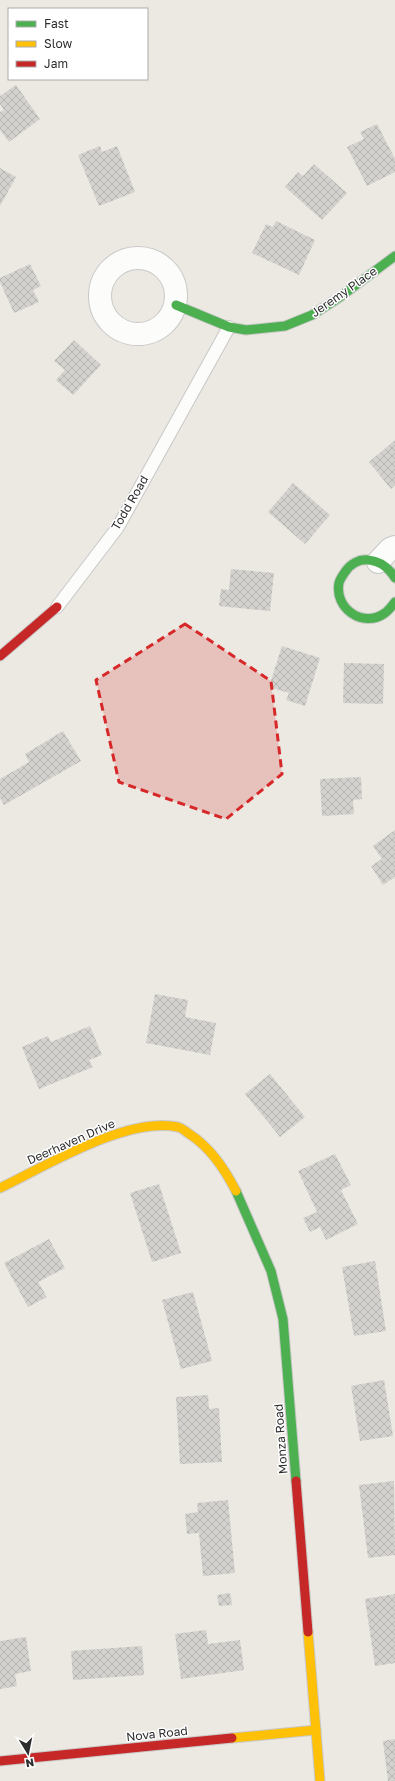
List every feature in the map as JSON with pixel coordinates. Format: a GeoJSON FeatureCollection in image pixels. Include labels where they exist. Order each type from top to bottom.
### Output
{"type":"FeatureCollection","features":[{"type":"Feature","properties":{"kind":"street","name":"Jeremy Place"},"geometry":{"type":"LineString","coordinates":[[176,305],[229,327],[246,330],[285,326],[312,315],[340,297],[395,256]]}},
{"type":"Feature","properties":{"kind":"street"},"geometry":{"type":"LineString","coordinates":[[378,562],[390,549],[395,547]]}},
{"type":"Feature","properties":{"kind":"street"},"geometry":{"type":"LineString","coordinates":[[395,578],[386,566],[378,562],[368,560],[358,561],[349,566],[342,574],[338,583],[338,593],[341,603],[346,610],[355,616],[364,619],[374,619],[390,609],[395,602]]}},
{"type":"Feature","properties":{"kind":"street","name":"Todd Road"},"geometry":{"type":"LineString","coordinates":[[0,656],[57,607]]}},
{"type":"Feature","properties":{"kind":"street","name":"Deerhaven Drive"},"geometry":{"type":"LineString","coordinates":[[0,1188],[96,1141],[120,1132],[150,1126],[179,1128]]}},
{"type":"Feature","properties":{"kind":"street","name":"Monza Road"},"geometry":{"type":"LineString","coordinates":[[179,1128],[202,1142],[221,1165],[236,1190],[271,1271],[283,1320],[320,1781]]}},
{"type":"Feature","properties":{"kind":"street","name":"Nova Road"},"geometry":{"type":"LineString","coordinates":[[0,1761],[316,1730]]}},
{"type":"Feature","properties":{"kind":"lane","name":"Todd Road"},"geometry":{"type":"LineString","coordinates":[[57,607],[118,527],[229,327]]}},
{"type":"Feature","properties":{"kind":"highlighted area"},"geometry":{"type":"Polygon","coordinates":[[[185,624],[271,681],[282,774],[226,819],[119,782],[96,680],[185,624]]]}},
{"type":"Feature","properties":{"kind":"building"},"geometry":{"type":"Polygon","coordinates":[[[16,85],[40,119],[9,142],[0,130],[0,112],[4,110],[0,104],[0,96],[16,85]]]}},
{"type":"Feature","properties":{"kind":"building"},"geometry":{"type":"Polygon","coordinates":[[[377,124],[395,159],[395,172],[367,186],[347,147],[364,139],[360,132],[377,124]]]}},
{"type":"Feature","properties":{"kind":"building"},"geometry":{"type":"Polygon","coordinates":[[[100,146],[102,152],[117,146],[135,192],[99,206],[78,155],[100,146]]]}},
{"type":"Feature","properties":{"kind":"building"},"geometry":{"type":"Polygon","coordinates":[[[314,164],[347,193],[322,220],[285,187],[298,172],[303,176],[314,164]]]}},
{"type":"Feature","properties":{"kind":"building"},"geometry":{"type":"Polygon","coordinates":[[[0,168],[16,177],[0,206],[0,168]]]}},
{"type":"Feature","properties":{"kind":"building"},"geometry":{"type":"Polygon","coordinates":[[[276,221],[315,240],[299,275],[252,253],[266,224],[273,227],[276,221]]]}},
{"type":"Feature","properties":{"kind":"building"},"geometry":{"type":"Polygon","coordinates":[[[30,264],[41,286],[33,290],[39,302],[14,313],[0,282],[0,278],[30,264]]]}},
{"type":"Feature","properties":{"kind":"building"},"geometry":{"type":"Polygon","coordinates":[[[74,340],[101,365],[73,395],[56,380],[65,370],[54,361],[74,340]]]}},
{"type":"Feature","properties":{"kind":"building"},"geometry":{"type":"Polygon","coordinates":[[[395,440],[395,485],[391,489],[369,462],[395,440]]]}},
{"type":"Feature","properties":{"kind":"building"},"geometry":{"type":"Polygon","coordinates":[[[293,483],[330,515],[305,544],[268,512],[293,483]]]}},
{"type":"Feature","properties":{"kind":"building"},"geometry":{"type":"Polygon","coordinates":[[[231,569],[274,573],[270,611],[219,606],[221,589],[229,590],[231,569]]]}},
{"type":"Feature","properties":{"kind":"building"},"geometry":{"type":"Polygon","coordinates":[[[282,646],[320,658],[305,706],[286,700],[289,693],[269,687],[282,646]]]}},
{"type":"Feature","properties":{"kind":"building"},"geometry":{"type":"Polygon","coordinates":[[[344,663],[384,664],[383,704],[343,703],[344,663]]]}},
{"type":"Feature","properties":{"kind":"building"},"geometry":{"type":"Polygon","coordinates":[[[63,731],[81,761],[4,805],[0,798],[0,779],[29,762],[25,754],[63,731]]]}},
{"type":"Feature","properties":{"kind":"building"},"geometry":{"type":"Polygon","coordinates":[[[361,777],[362,799],[353,800],[354,814],[322,816],[320,779],[361,777]]]}},
{"type":"Feature","properties":{"kind":"building"},"geometry":{"type":"Polygon","coordinates":[[[395,830],[395,877],[383,885],[371,866],[382,859],[373,846],[395,830]]]}},
{"type":"Feature","properties":{"kind":"building"},"geometry":{"type":"Polygon","coordinates":[[[155,994],[188,1000],[185,1017],[216,1023],[210,1055],[146,1043],[155,994]]]}},
{"type":"Feature","properties":{"kind":"building"},"geometry":{"type":"Polygon","coordinates":[[[90,1026],[102,1055],[89,1060],[93,1067],[39,1089],[22,1047],[48,1036],[51,1042],[90,1026]]]}},
{"type":"Feature","properties":{"kind":"building"},"geometry":{"type":"Polygon","coordinates":[[[270,1074],[305,1117],[280,1137],[245,1094],[270,1074]]]}},
{"type":"Feature","properties":{"kind":"building"},"geometry":{"type":"Polygon","coordinates":[[[335,1154],[351,1185],[341,1190],[358,1224],[326,1240],[320,1227],[310,1232],[303,1218],[317,1212],[298,1171],[335,1154]]]}},
{"type":"Feature","properties":{"kind":"building"},"geometry":{"type":"Polygon","coordinates":[[[159,1184],[181,1253],[152,1262],[130,1193],[159,1184]]]}},
{"type":"Feature","properties":{"kind":"building"},"geometry":{"type":"Polygon","coordinates":[[[49,1239],[65,1268],[38,1282],[47,1297],[28,1307],[4,1263],[49,1239]]]}},
{"type":"Feature","properties":{"kind":"building"},"geometry":{"type":"Polygon","coordinates":[[[375,1261],[386,1331],[354,1336],[342,1267],[375,1261]]]}},
{"type":"Feature","properties":{"kind":"building"},"geometry":{"type":"Polygon","coordinates":[[[193,1292],[212,1361],[181,1369],[162,1300],[193,1292]]]}},
{"type":"Feature","properties":{"kind":"building"},"geometry":{"type":"Polygon","coordinates":[[[384,1380],[393,1436],[360,1441],[351,1386],[384,1380]]]}},
{"type":"Feature","properties":{"kind":"building"},"geometry":{"type":"Polygon","coordinates":[[[208,1395],[209,1409],[219,1408],[222,1462],[180,1464],[176,1397],[208,1395]]]}},
{"type":"Feature","properties":{"kind":"building"},"geometry":{"type":"Polygon","coordinates":[[[394,1481],[395,1555],[368,1558],[359,1485],[394,1481]]]}},
{"type":"Feature","properties":{"kind":"building"},"geometry":{"type":"Polygon","coordinates":[[[228,1500],[235,1573],[203,1576],[199,1533],[187,1534],[185,1514],[198,1512],[197,1503],[228,1500]]]}},
{"type":"Feature","properties":{"kind":"building"},"geometry":{"type":"Polygon","coordinates":[[[230,1593],[232,1605],[219,1606],[217,1595],[230,1593]]]}},
{"type":"Feature","properties":{"kind":"building"},"geometry":{"type":"Polygon","coordinates":[[[395,1594],[395,1663],[375,1666],[365,1599],[395,1594]]]}},
{"type":"Feature","properties":{"kind":"building"},"geometry":{"type":"Polygon","coordinates":[[[206,1630],[208,1644],[240,1640],[244,1670],[181,1679],[175,1634],[206,1630]]]}},
{"type":"Feature","properties":{"kind":"building"},"geometry":{"type":"Polygon","coordinates":[[[26,1637],[31,1671],[15,1674],[17,1686],[0,1689],[0,1641],[26,1637]]]}},
{"type":"Feature","properties":{"kind":"building"},"geometry":{"type":"Polygon","coordinates":[[[142,1646],[144,1675],[73,1680],[71,1651],[142,1646]]]}},
{"type":"Feature","properties":{"kind":"building"},"geometry":{"type":"Polygon","coordinates":[[[395,1739],[395,1781],[388,1781],[383,1741],[395,1739]]]}},
{"type":"Feature","properties":{"kind":"traffic: fast"},"geometry":{"type":"LineString","coordinates":[[176,305],[229,327],[246,330],[285,326],[312,315],[340,297],[395,256]]}},
{"type":"Feature","properties":{"kind":"traffic: fast"},"geometry":{"type":"LineString","coordinates":[[395,578],[390,571],[380,563],[361,560],[352,564],[339,582],[341,600],[346,608],[359,617],[368,619],[377,617],[386,612],[395,602]]}},
{"type":"Feature","properties":{"kind":"traffic: fast"},"geometry":{"type":"LineString","coordinates":[[236,1191],[271,1271],[283,1319],[296,1481]]}},
{"type":"Feature","properties":{"kind":"traffic: slow"},"geometry":{"type":"LineString","coordinates":[[0,1188],[87,1145],[135,1129],[158,1126],[179,1127],[196,1139],[210,1151],[227,1174],[236,1191]]}},
{"type":"Feature","properties":{"kind":"traffic: slow"},"geometry":{"type":"LineString","coordinates":[[308,1632],[320,1781]]}},
{"type":"Feature","properties":{"kind":"traffic: slow"},"geometry":{"type":"LineString","coordinates":[[232,1738],[316,1730]]}},
{"type":"Feature","properties":{"kind":"traffic: jam"},"geometry":{"type":"LineString","coordinates":[[0,656],[57,607]]}},
{"type":"Feature","properties":{"kind":"traffic: jam"},"geometry":{"type":"LineString","coordinates":[[296,1481],[308,1632]]}},
{"type":"Feature","properties":{"kind":"traffic: jam"},"geometry":{"type":"LineString","coordinates":[[0,1761],[232,1738]]}}]}
